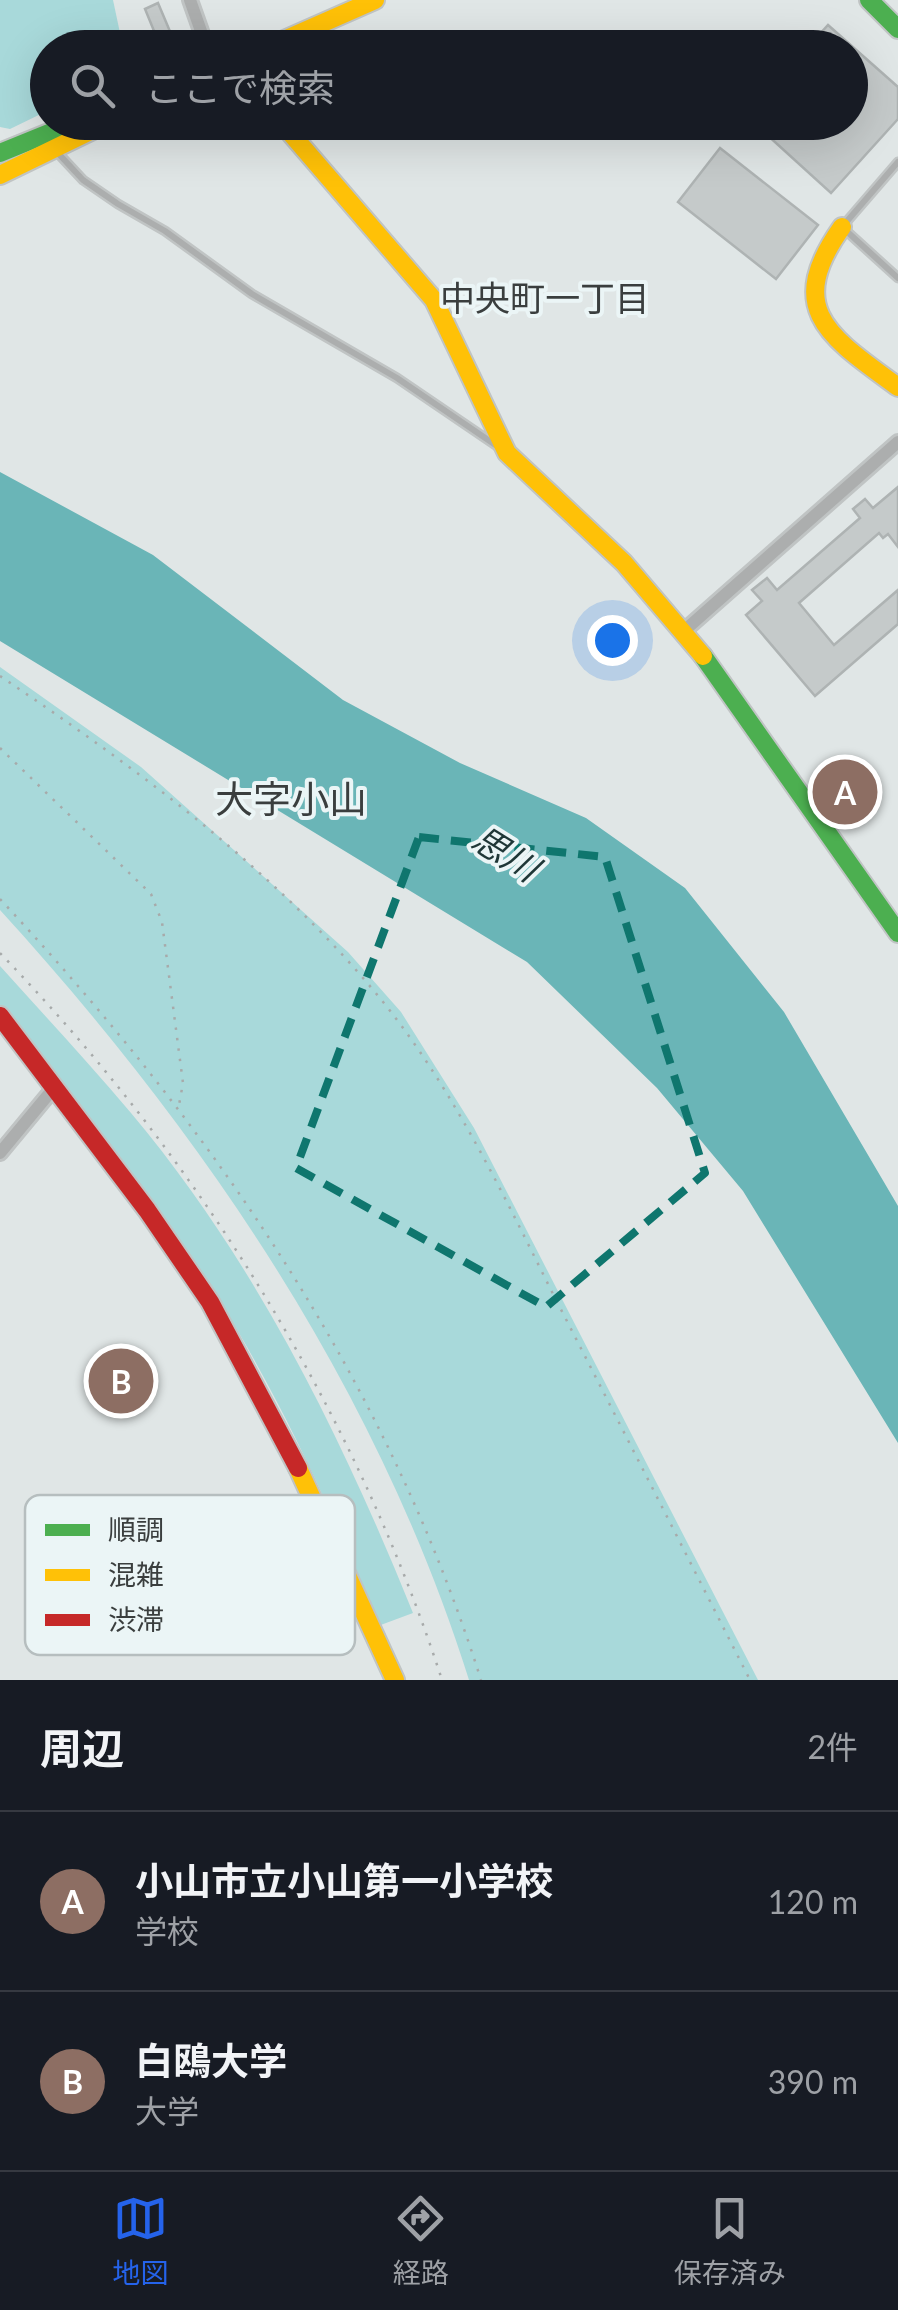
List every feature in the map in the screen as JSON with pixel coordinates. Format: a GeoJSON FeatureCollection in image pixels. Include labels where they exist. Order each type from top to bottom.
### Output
{"type":"FeatureCollection","features":[{"type":"Feature","properties":{"kind":"main road"},"geometry":{"type":"LineString","coordinates":[[304,30],[363,2]]}},
{"type":"Feature","properties":{"kind":"main road"},"geometry":{"type":"LineString","coordinates":[[882,4],[898,29]]}},
{"type":"Feature","properties":{"kind":"main road"},"geometry":{"type":"LineString","coordinates":[[0,152],[30,140]]}},
{"type":"Feature","properties":{"kind":"main road"},"geometry":{"type":"LineString","coordinates":[[0,175],[74,140]]}},
{"type":"Feature","properties":{"kind":"main road"},"geometry":{"type":"LineString","coordinates":[[296,140],[434,300],[507,453],[624,563],[686,630],[898,933]]}},
{"type":"Feature","properties":{"kind":"main road"},"geometry":{"type":"LineString","coordinates":[[842,227],[825,247],[816,270],[811,292],[818,320],[837,342],[898,387]]}},
{"type":"Feature","properties":{"kind":"main road"},"geometry":{"type":"LineString","coordinates":[[0,1016],[147,1210],[210,1302],[312,1495]]}},
{"type":"Feature","properties":{"kind":"main road"},"geometry":{"type":"LineString","coordinates":[[355,1589],[396,1680]]}},
{"type":"Feature","properties":{"kind":"street"},"geometry":{"type":"LineString","coordinates":[[190,0],[201,30]]}},
{"type":"Feature","properties":{"kind":"street"},"geometry":{"type":"LineString","coordinates":[[686,630],[898,442]]}},
{"type":"Feature","properties":{"kind":"street"},"geometry":{"type":"LineString","coordinates":[[0,1153],[53,1089]]}},
{"type":"Feature","properties":{"kind":"lane"},"geometry":{"type":"LineString","coordinates":[[48,153],[252,294],[397,378],[507,453]]}},
{"type":"Feature","properties":{"kind":"lane"},"geometry":{"type":"LineString","coordinates":[[898,162],[842,227],[898,278]]}},
{"type":"Feature","properties":{"kind":"path"},"geometry":{"type":"LineString","coordinates":[[0,676],[115,755],[248,865],[326,937],[380,998],[434,1072],[504,1198],[750,1680]]}},
{"type":"Feature","properties":{"kind":"path"},"geometry":{"type":"LineString","coordinates":[[0,748],[150,894],[165,940],[183,1083],[178,1107]]}},
{"type":"Feature","properties":{"kind":"path"},"geometry":{"type":"LineString","coordinates":[[0,899],[126,1039],[212,1150],[324,1321],[413,1498],[480,1680]]}},
{"type":"Feature","properties":{"kind":"path"},"geometry":{"type":"LineString","coordinates":[[0,953],[146,1124],[238,1251],[357,1464],[418,1604],[442,1680]]}},
{"type":"Feature","properties":{"kind":"highlighted area"},"geometry":{"type":"Polygon","coordinates":[[[419,837],[605,857],[705,1173],[546,1307],[296,1168],[419,837]]]}},
{"type":"Feature","properties":{"kind":"shaded area"},"geometry":{"type":"Polygon","coordinates":[[[0,0],[113,0],[119,30],[30,30],[30,119],[10,129],[0,127],[0,0]]]}},
{"type":"Feature","properties":{"kind":"shaded area"},"geometry":{"type":"Polygon","coordinates":[[[0,667],[141,767],[348,952],[401,1012],[474,1128],[758,1680],[469,1680],[431,1572],[386,1468],[334,1367],[277,1270],[147,1084],[0,910],[0,667]]]}},
{"type":"Feature","properties":{"kind":"shaded area"},"geometry":{"type":"Polygon","coordinates":[[[0,966],[131,1113],[218,1229],[292,1352],[325,1416],[413,1613],[378,1626],[355,1570],[355,1495],[322,1495],[267,1383],[197,1266],[144,1190],[0,1006],[0,966]]]}},
{"type":"Feature","properties":{"kind":"water","name":"思川"},"geometry":{"type":"Polygon","coordinates":[[[0,472],[153,555],[343,700],[460,763],[586,818],[685,888],[784,1012],[898,1206],[898,1443],[743,1191],[657,1088],[527,962],[0,641],[0,472]]]}},
{"type":"Feature","properties":{"kind":"building"},"geometry":{"type":"Polygon","coordinates":[[[158,3],[169,30],[154,30],[145,9],[158,3]]]}},
{"type":"Feature","properties":{"kind":"building"},"geometry":{"type":"Polygon","coordinates":[[[868,60],[898,87],[898,119],[831,193],[773,140],[868,140],[868,60]]]}},
{"type":"Feature","properties":{"kind":"building"},"geometry":{"type":"Polygon","coordinates":[[[720,148],[818,225],[776,279],[678,202],[720,148]]]}},
{"type":"Feature","properties":{"kind":"building"},"geometry":{"type":"Polygon","coordinates":[[[898,487],[898,547],[888,534],[883,538],[879,533],[799,603],[834,645],[898,590],[898,624],[815,696],[746,615],[762,601],[752,590],[767,578],[777,590],[860,518],[853,509],[865,499],[873,508],[898,487]]]}},
{"type":"Feature","properties":{"kind":"traffic: fast"},"geometry":{"type":"LineString","coordinates":[[869,0],[898,29]]}},
{"type":"Feature","properties":{"kind":"traffic: fast"},"geometry":{"type":"LineString","coordinates":[[0,153],[32,140]]}},
{"type":"Feature","properties":{"kind":"traffic: fast"},"geometry":{"type":"LineString","coordinates":[[703,656],[898,933]]}},
{"type":"Feature","properties":{"kind":"traffic: slow"},"geometry":{"type":"LineString","coordinates":[[307,30],[375,0]]}},
{"type":"Feature","properties":{"kind":"traffic: slow"},"geometry":{"type":"LineString","coordinates":[[0,175],[72,140]]}},
{"type":"Feature","properties":{"kind":"traffic: slow"},"geometry":{"type":"LineString","coordinates":[[296,140],[434,300],[507,453],[624,563],[703,656]]}},
{"type":"Feature","properties":{"kind":"traffic: slow"},"geometry":{"type":"LineString","coordinates":[[842,227],[816,280],[816,301],[822,319],[852,353],[898,387]]}},
{"type":"Feature","properties":{"kind":"traffic: slow"},"geometry":{"type":"LineString","coordinates":[[298,1468],[310,1495]]}},
{"type":"Feature","properties":{"kind":"traffic: slow"},"geometry":{"type":"LineString","coordinates":[[355,1593],[395,1680]]}},
{"type":"Feature","properties":{"kind":"traffic: jam"},"geometry":{"type":"LineString","coordinates":[[0,1016],[147,1210],[210,1302],[298,1468]]}},
{"type":"Feature","properties":{"kind":"place","name":"小山市立小山第一小学校"},"geometry":{"type":"Point","coordinates":[845,792]}},
{"type":"Feature","properties":{"kind":"place","name":"白鴎大学"},"geometry":{"type":"Point","coordinates":[121,1381]}},
{"type":"Feature","properties":{"kind":"district","name":"中央町一丁目"},"geometry":{"type":"Point","coordinates":[545,299]}},
{"type":"Feature","properties":{"kind":"district","name":"大字小山"},"geometry":{"type":"Point","coordinates":[291,800]}}]}
